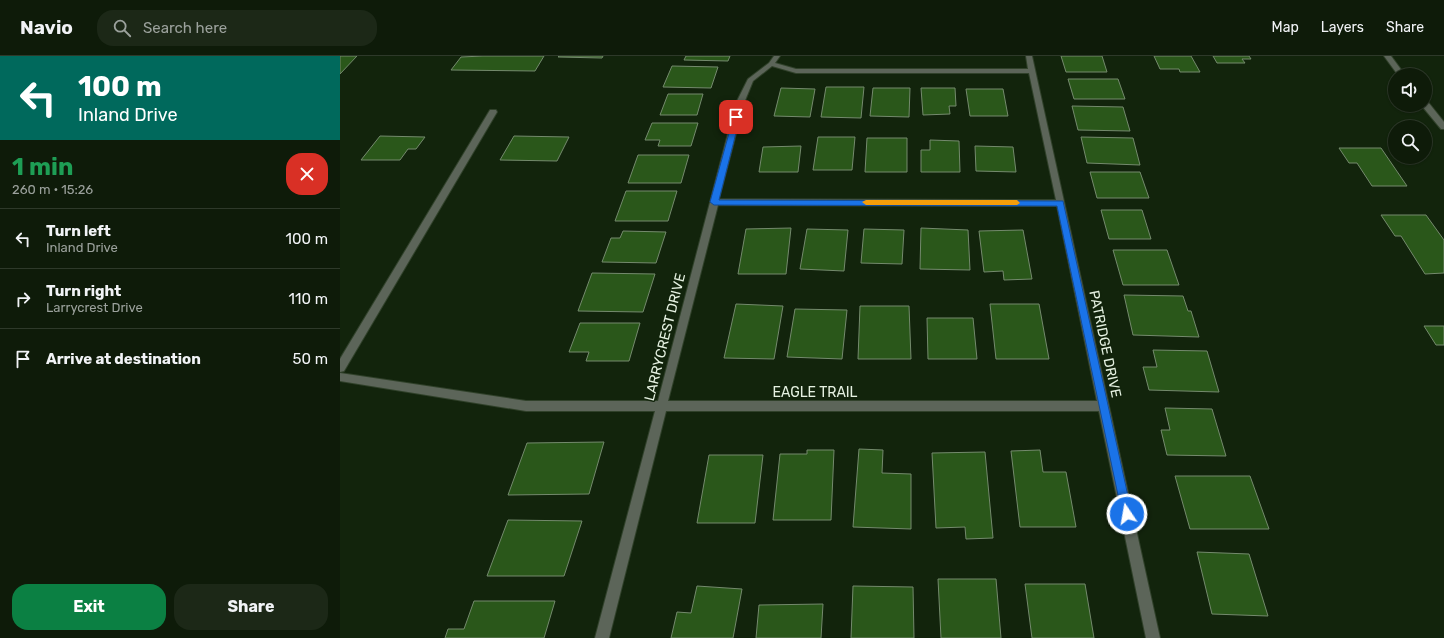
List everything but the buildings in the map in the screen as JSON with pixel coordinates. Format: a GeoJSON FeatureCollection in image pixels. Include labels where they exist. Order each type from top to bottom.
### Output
{"type":"FeatureCollection","features":[{"type":"Feature","properties":{"kind":"street","name":"PATRIDGE DRIVE"},"geometry":{"type":"LineString","coordinates":[[1029,56],[1154,638]]}},
{"type":"Feature","properties":{"kind":"street"},"geometry":{"type":"LineString","coordinates":[[1387,56],[1396,68]]}},
{"type":"Feature","properties":{"kind":"street"},"geometry":{"type":"LineString","coordinates":[[774,60],[796,71],[1032,71]]}},
{"type":"Feature","properties":{"kind":"street","name":"LARRYCREST DRIVE"},"geometry":{"type":"LineString","coordinates":[[602,638],[740,103],[750,80],[774,60]]}},
{"type":"Feature","properties":{"kind":"street"},"geometry":{"type":"LineString","coordinates":[[340,368],[493,112]]}},
{"type":"Feature","properties":{"kind":"street"},"geometry":{"type":"LineString","coordinates":[[1432,112],[1444,127]]}},
{"type":"Feature","properties":{"kind":"street"},"geometry":{"type":"LineString","coordinates":[[714,202],[1060,203]]}},
{"type":"Feature","properties":{"kind":"street","name":"EAGLE TRAIL"},"geometry":{"type":"LineString","coordinates":[[340,376],[526,406],[1104,406]]}},
{"type":"Feature","properties":{"kind":"slow traffic"},"geometry":{"type":"LineString","coordinates":[[866,202],[1017,203]]}},
{"type":"Feature","properties":{"kind":"route"},"geometry":{"type":"LineString","coordinates":[[736,117],[714,202],[1060,203],[1127,514]]}}]}
